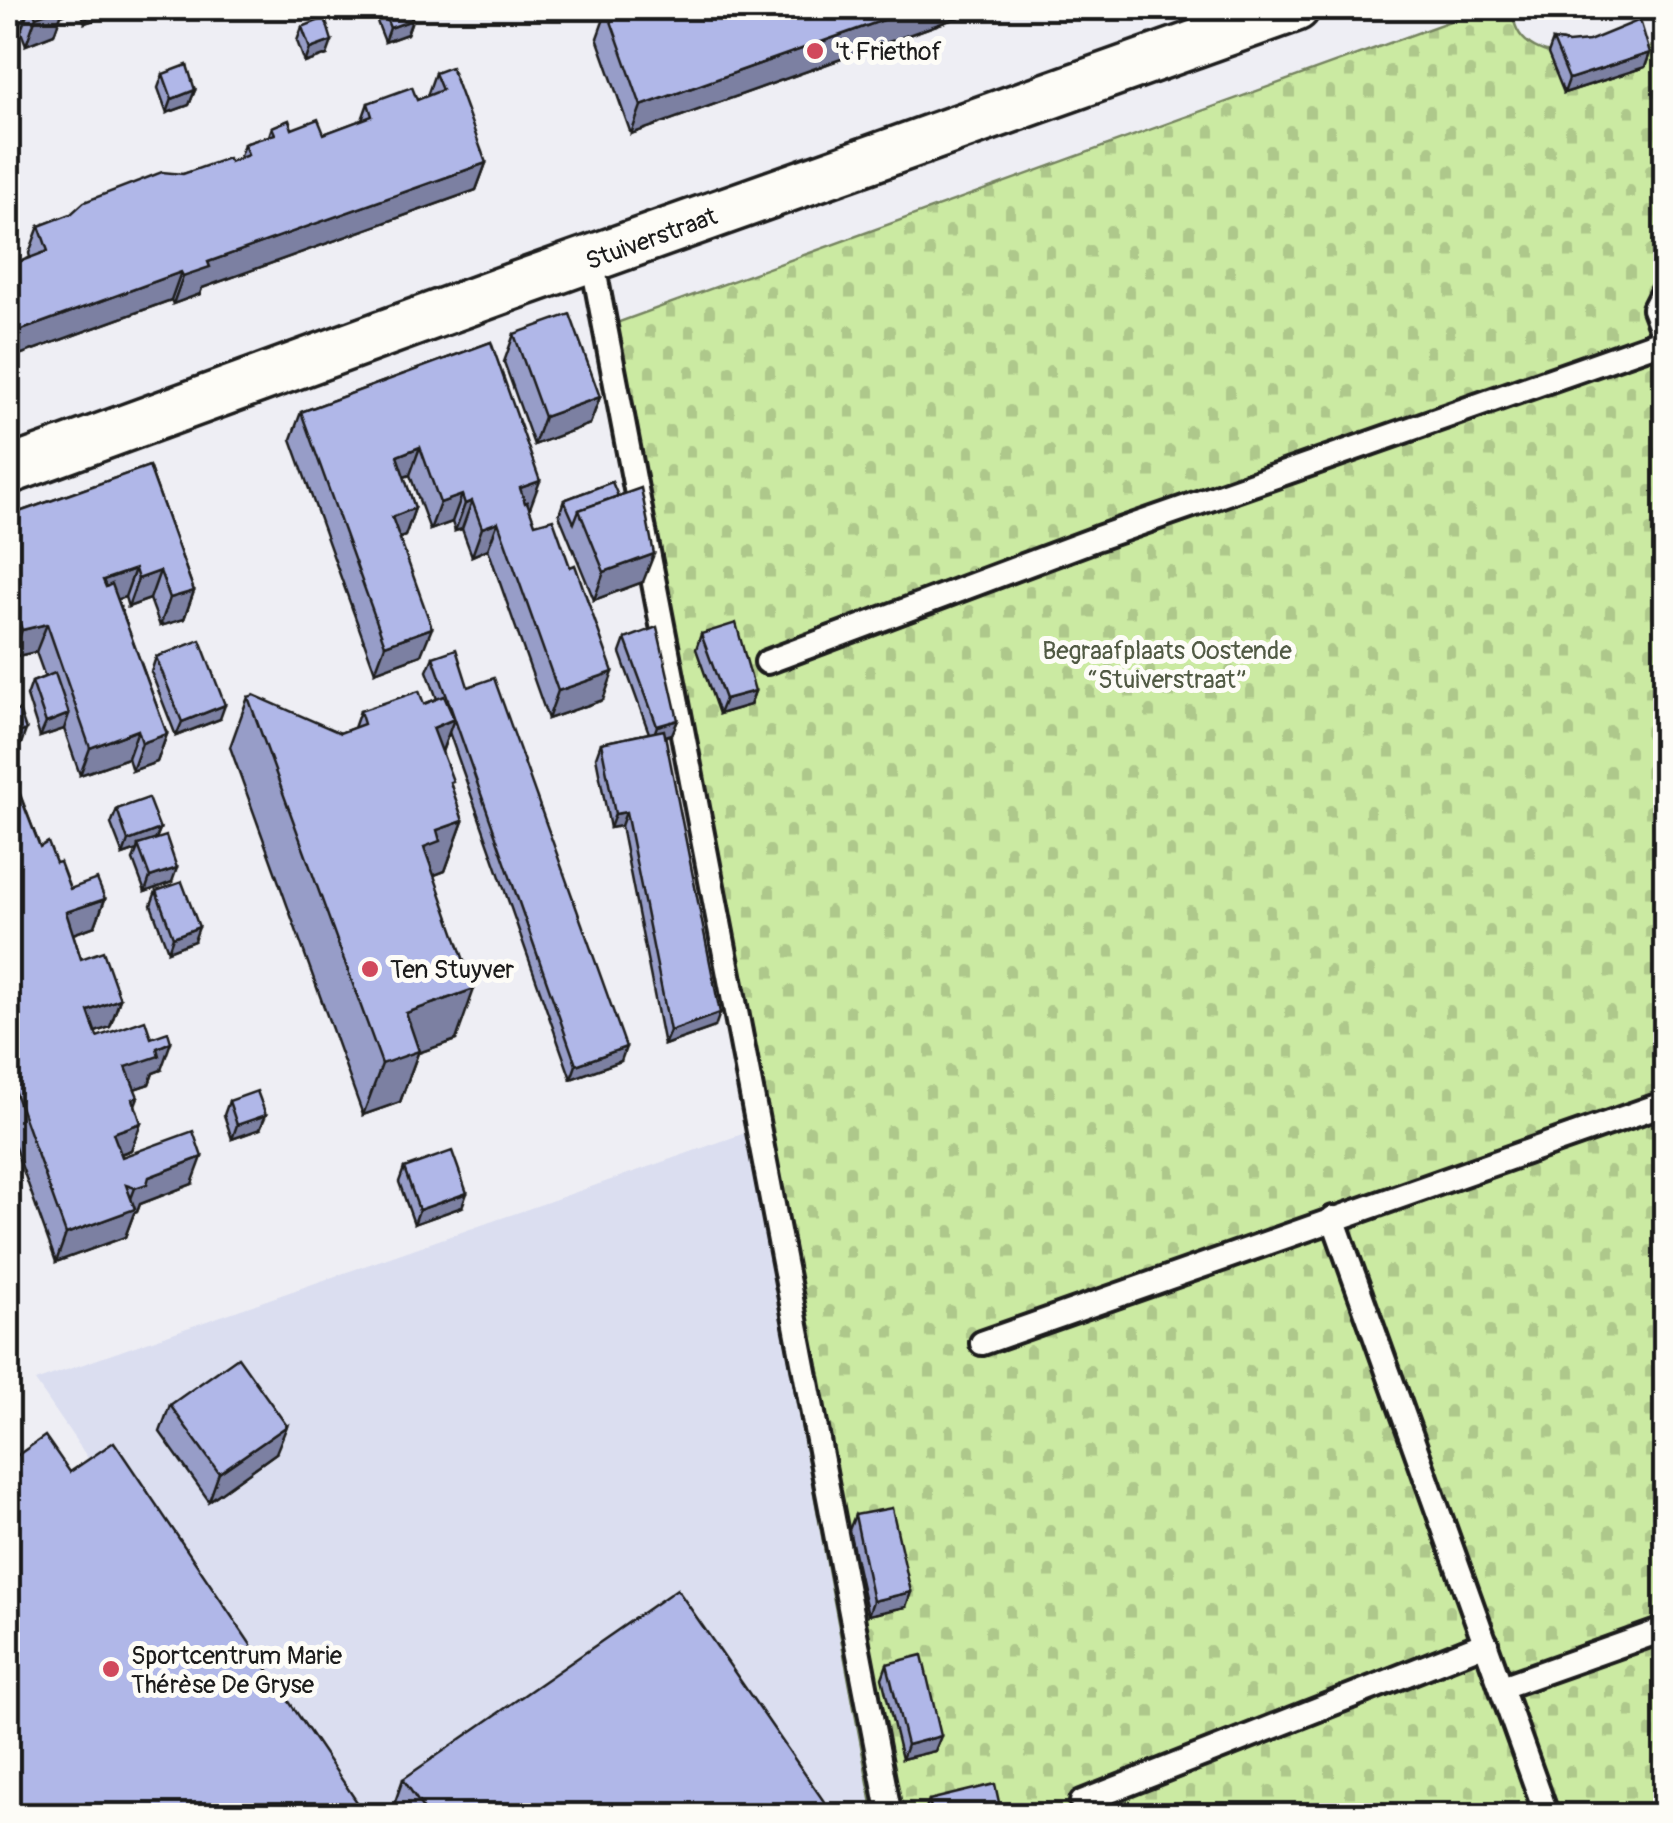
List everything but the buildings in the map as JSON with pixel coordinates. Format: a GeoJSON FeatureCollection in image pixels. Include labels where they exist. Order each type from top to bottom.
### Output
{"type":"FeatureCollection","features":[{"type":"Feature","properties":{"kind":"street","name":"Stuiverstraat"},"geometry":{"type":"LineString","coordinates":[[8,471],[1296,8]]}},
{"type":"Feature","properties":{"kind":"lane"},"geometry":{"type":"LineString","coordinates":[[592,260],[890,1816]]}},
{"type":"Feature","properties":{"kind":"lane"},"geometry":{"type":"LineString","coordinates":[[767,662],[1098,538],[1665,340],[1654,308],[1666,285]]}},
{"type":"Feature","properties":{"kind":"lane"},"geometry":{"type":"LineString","coordinates":[[982,1343],[1666,1102]]}},
{"type":"Feature","properties":{"kind":"lane"},"geometry":{"type":"LineString","coordinates":[[1333,1218],[1547,1816]]}},
{"type":"Feature","properties":{"kind":"lane"},"geometry":{"type":"LineString","coordinates":[[1502,1687],[1666,1628]]}},
{"type":"Feature","properties":{"kind":"lane"},"geometry":{"type":"LineString","coordinates":[[1085,1816],[1082,1802],[1486,1642]]}},
{"type":"Feature","properties":{"kind":"shaded area"},"geometry":{"type":"Polygon","coordinates":[[[748,1132],[874,1815],[333,1815],[35,1381],[748,1132]]]}},
{"type":"Feature","properties":{"kind":"green space","name":"Begraafplaats Oostende “Stuiverstraat”"},"geometry":{"type":"Polygon","coordinates":[[[1486,8],[1513,8],[1517,30],[1530,45],[1550,53],[1599,56],[1665,42],[1665,1815],[874,1815],[597,330],[1486,8]]]}},
{"type":"Feature","properties":{"kind":"place","name":"'t Friethof"},"geometry":{"type":"Point","coordinates":[815,51]}},
{"type":"Feature","properties":{"kind":"place","name":"Ten Stuyver"},"geometry":{"type":"Point","coordinates":[370,969]}},
{"type":"Feature","properties":{"kind":"place","name":"Sportcentrum Marie Thérèse De Gryse"},"geometry":{"type":"Point","coordinates":[111,1669]}}]}
